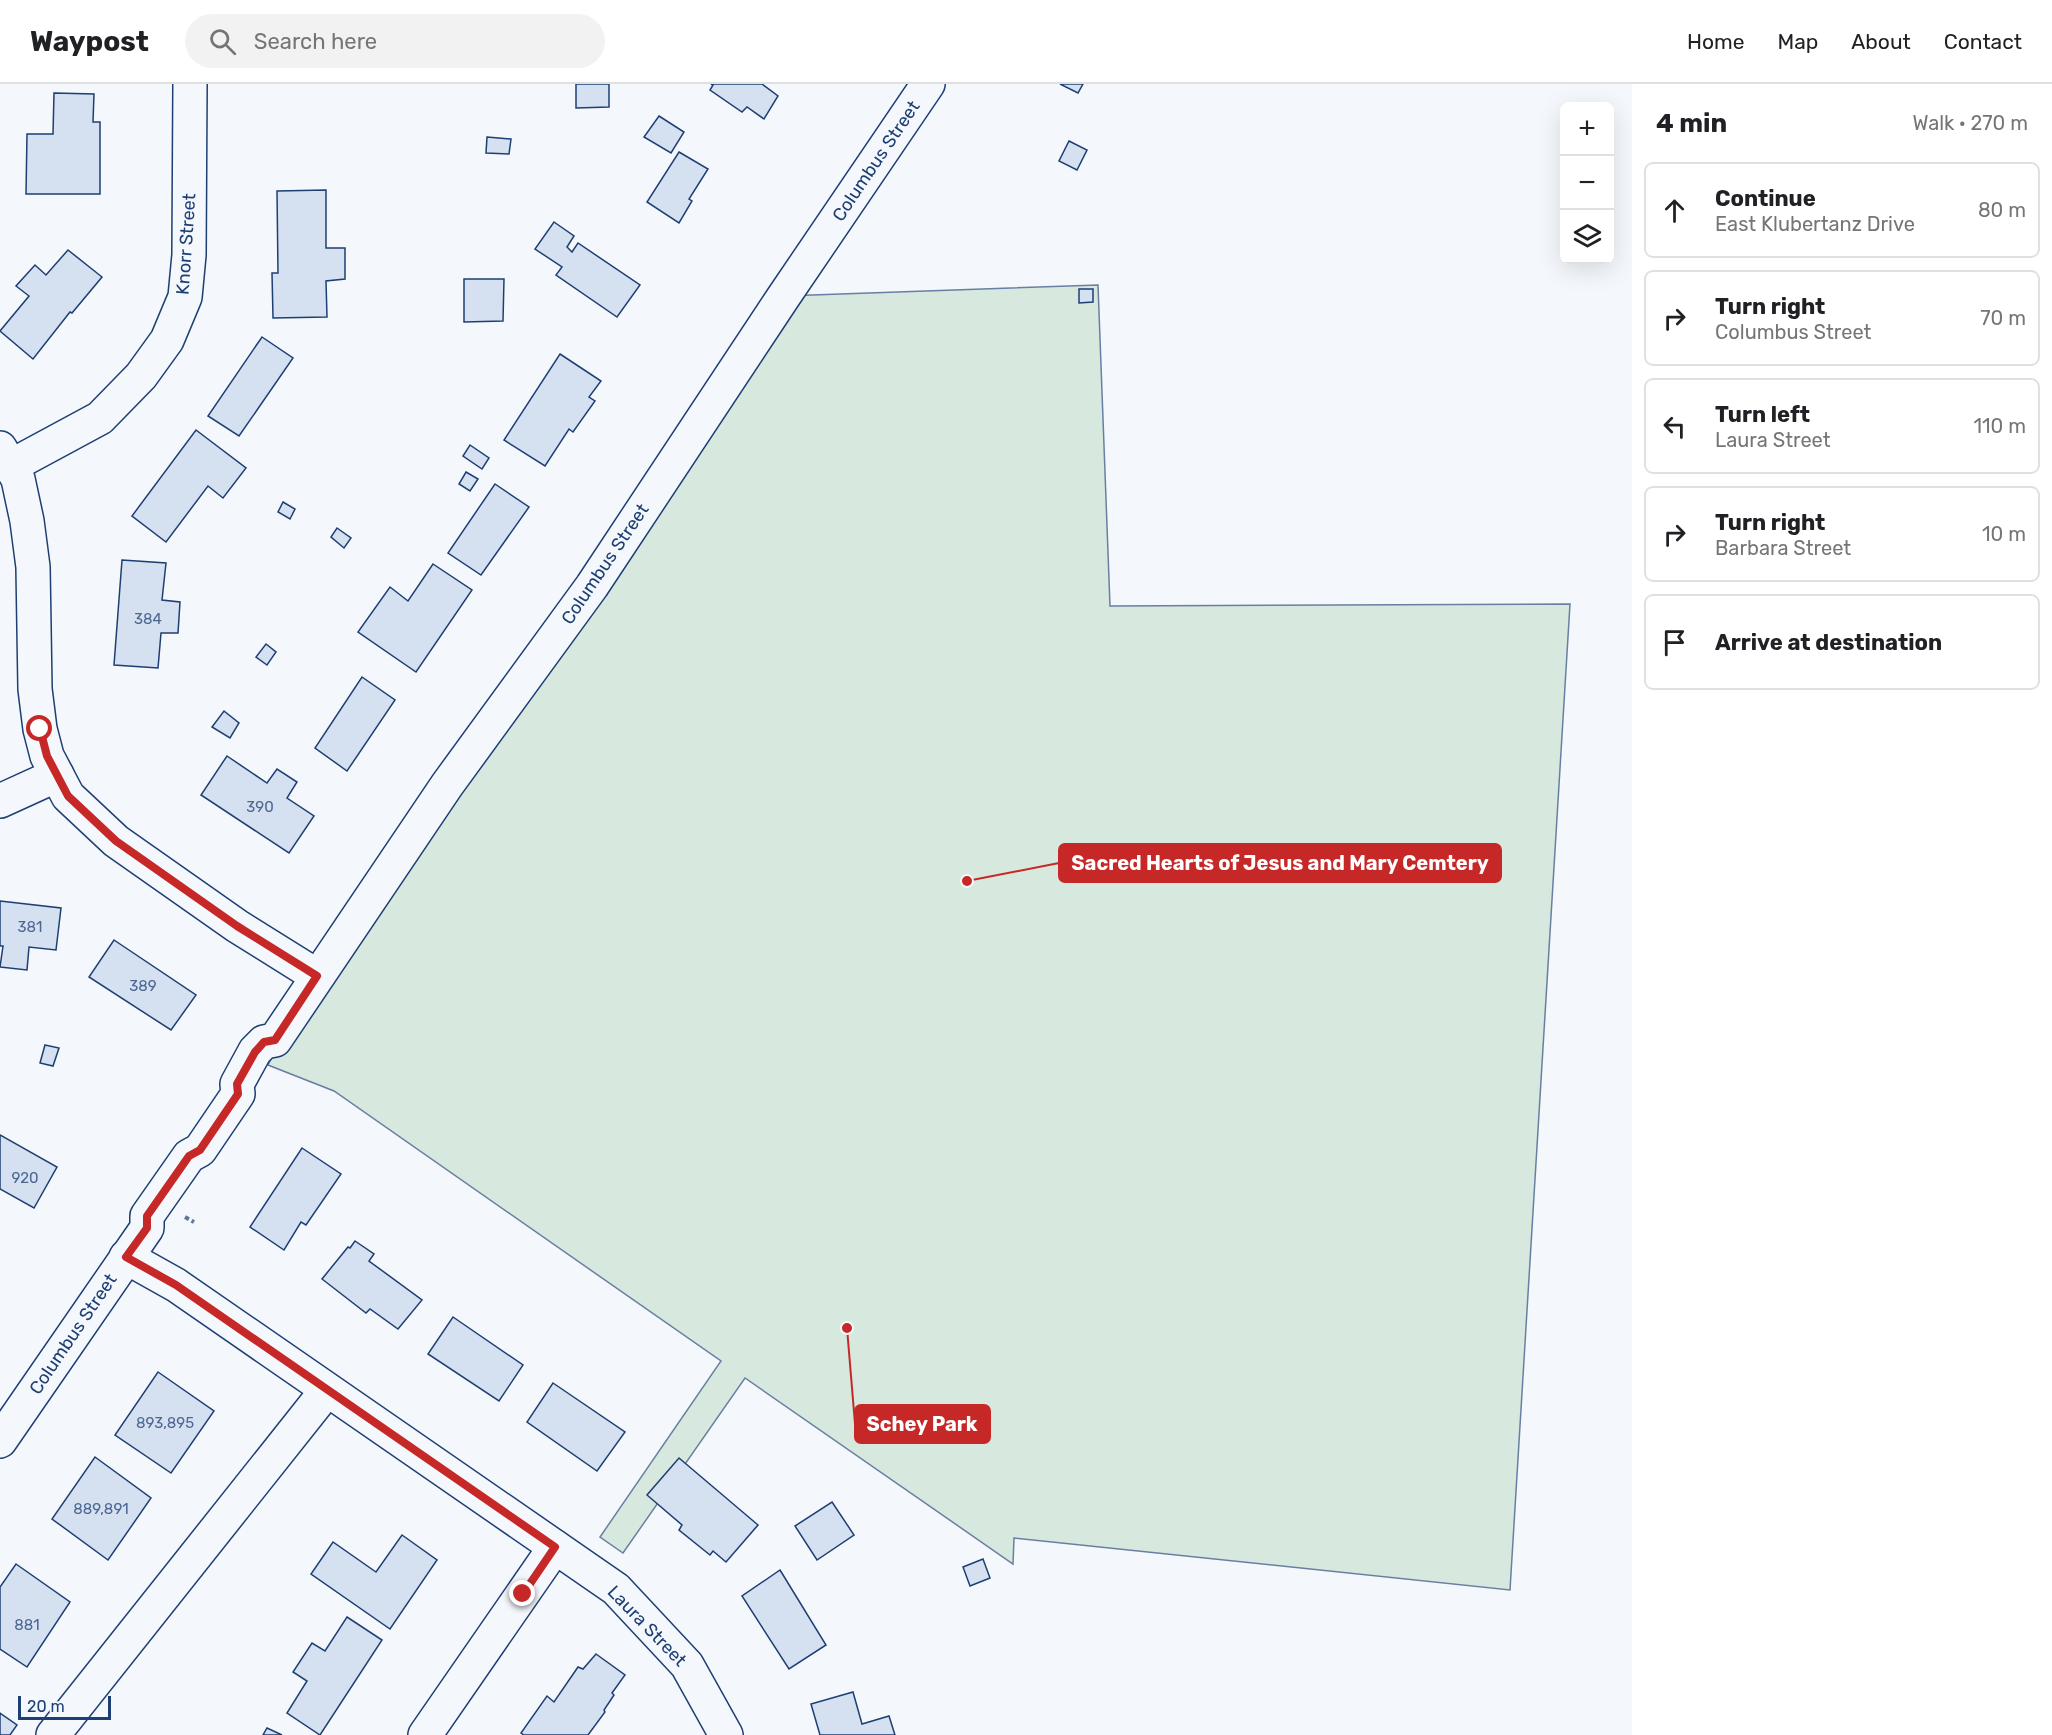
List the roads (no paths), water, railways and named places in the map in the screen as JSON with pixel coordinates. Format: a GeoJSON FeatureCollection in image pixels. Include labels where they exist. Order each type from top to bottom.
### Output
{"type":"FeatureCollection","features":[{"type":"Feature","properties":{"kind":"street","name":"Knorr Street"},"geometry":{"type":"LineString","coordinates":[[5,457],[100,418],[141,376],[167,340],[185,297],[189,255],[190,84]]}},
{"type":"Feature","properties":{"kind":"street","name":"Columbus Street"},"geometry":{"type":"LineString","coordinates":[[0,1441],[147,1228],[147,1216],[189,1156],[200,1150],[238,1094],[249,1095],[255,1090],[277,1047],[275,1040],[317,976],[447,785],[592,586],[928,84]]}},
{"type":"Feature","properties":{"kind":"street"},"geometry":{"type":"LineString","coordinates":[[5,457],[18,479],[27,521],[33,567],[35,689],[40,729],[47,756],[68,796],[116,841],[237,926],[317,976]]}},
{"type":"Feature","properties":{"kind":"street"},"geometry":{"type":"LineString","coordinates":[[0,801],[57,774]]}},
{"type":"Feature","properties":{"kind":"street","name":"Laura Street"},"geometry":{"type":"LineString","coordinates":[[126,1257],[176,1285],[616,1589],[687,1665],[726,1735]]}},
{"type":"Feature","properties":{"kind":"street"},"geometry":{"type":"LineString","coordinates":[[53,1735],[327,1389]]}},
{"type":"Feature","properties":{"kind":"street"},"geometry":{"type":"LineString","coordinates":[[425,1735],[555,1547]]}},
{"type":"Feature","properties":{"kind":"place","name":"Sacred Hearts of Jesus and Mary Cemtery"},"geometry":{"type":"Point","coordinates":[967,881]}},
{"type":"Feature","properties":{"kind":"place","name":"Schey Park"},"geometry":{"type":"Point","coordinates":[847,1328]}}]}
